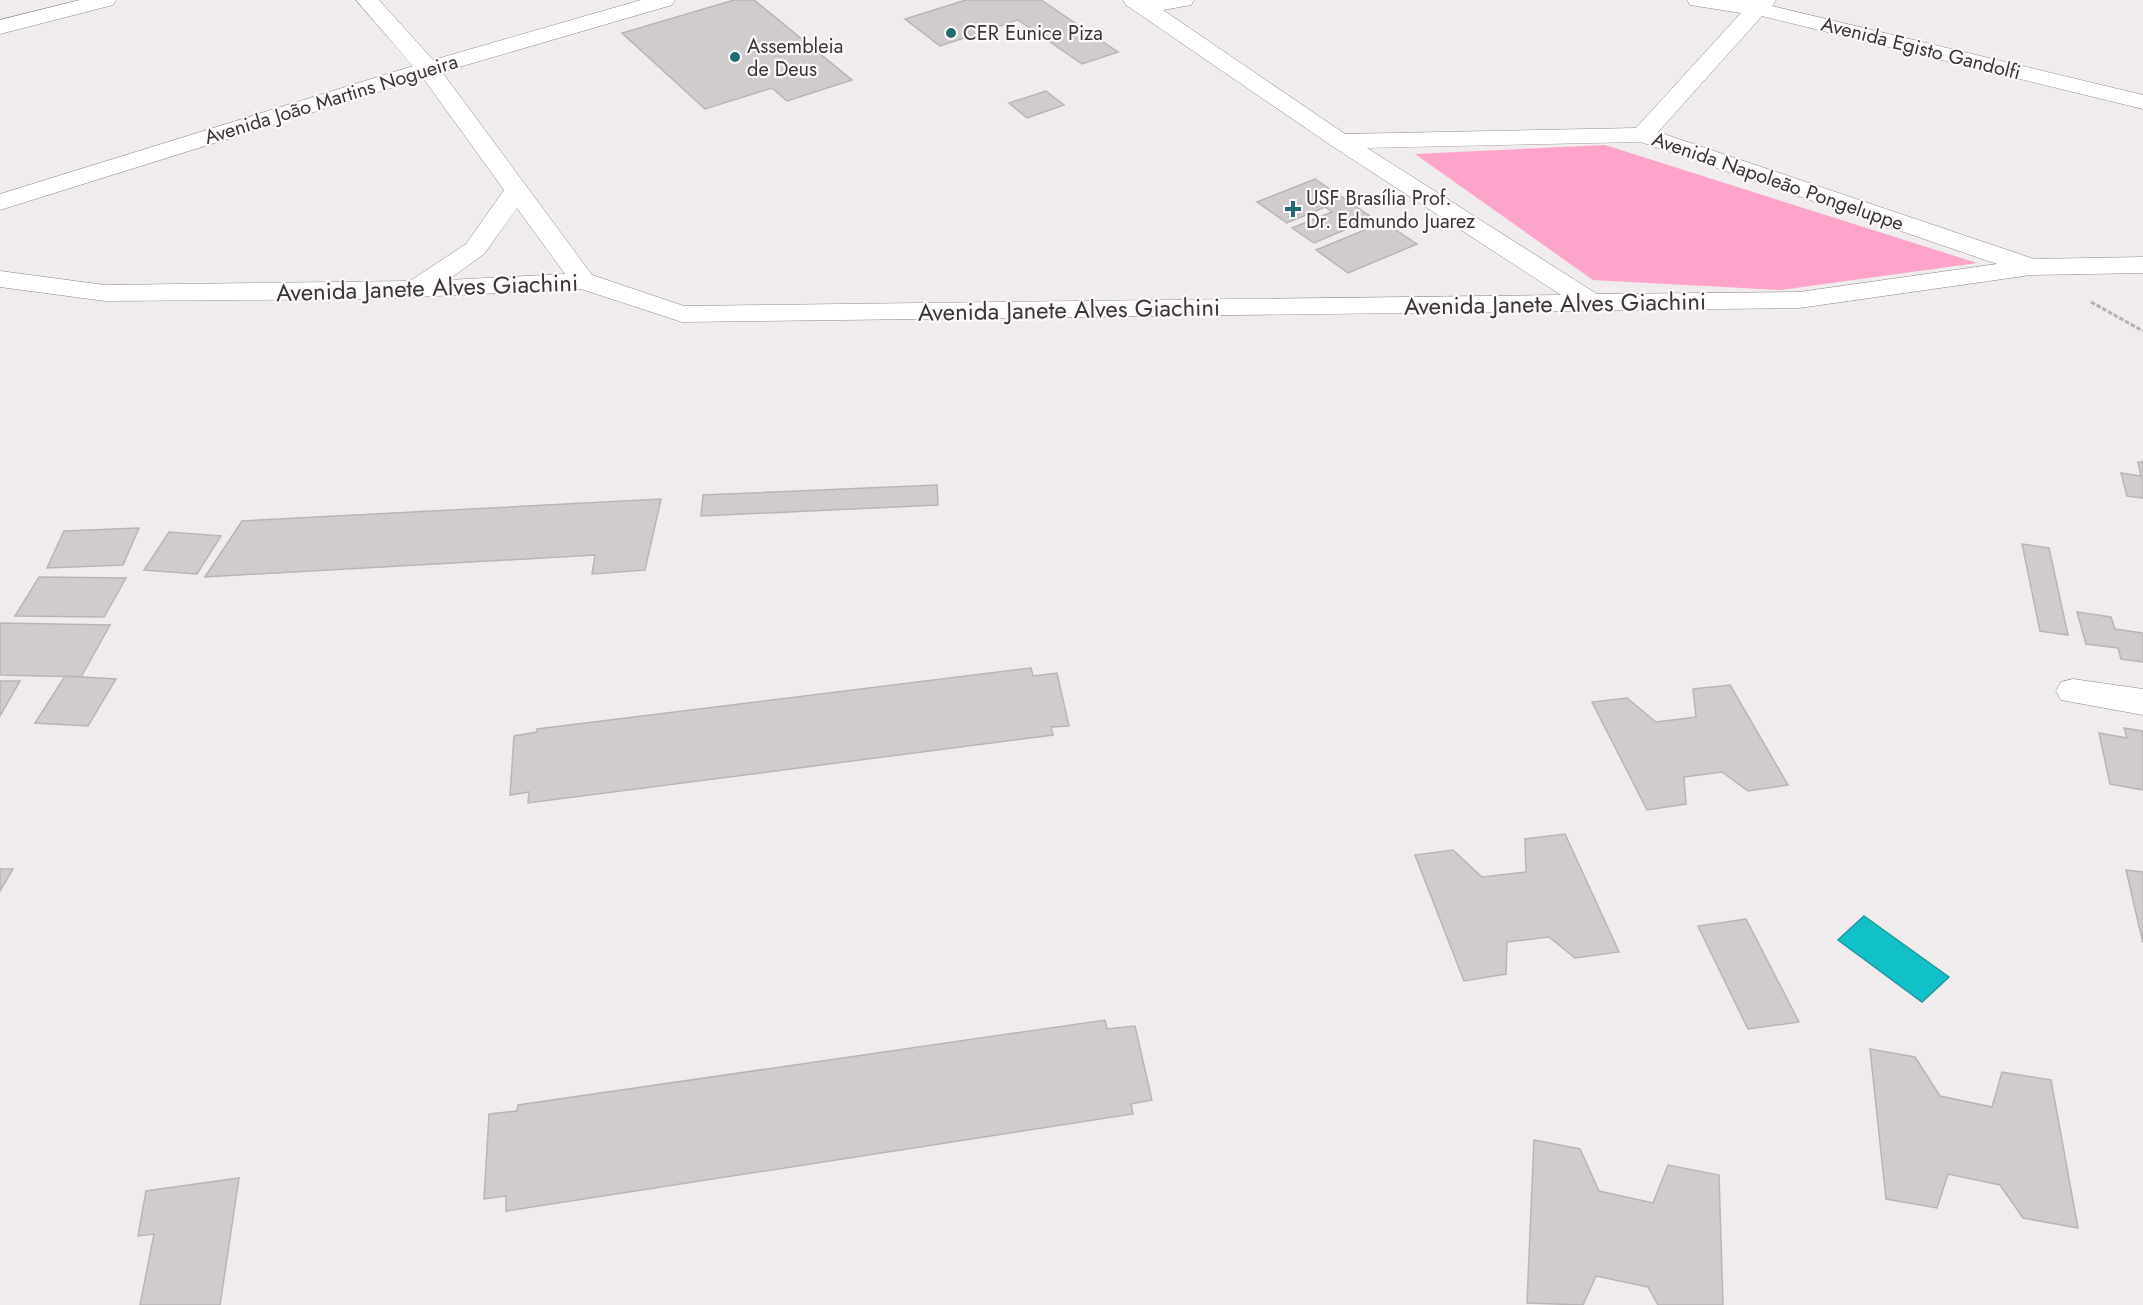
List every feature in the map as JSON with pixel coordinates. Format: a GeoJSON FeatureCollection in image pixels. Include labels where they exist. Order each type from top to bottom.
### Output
{"type":"FeatureCollection","features":[{"type":"Feature","properties":{"kind":"street"},"geometry":{"type":"LineString","coordinates":[[0,27],[105,0]]}},
{"type":"Feature","properties":{"kind":"street"},"geometry":{"type":"LineString","coordinates":[[367,0],[428,69],[583,281]]}},
{"type":"Feature","properties":{"kind":"street","name":"Avenida João Martins Nogueira"},"geometry":{"type":"LineString","coordinates":[[0,202],[428,69],[664,0]]}},
{"type":"Feature","properties":{"kind":"street"},"geometry":{"type":"LineString","coordinates":[[1140,4],[1183,0]]}},
{"type":"Feature","properties":{"kind":"street","name":"Avenida Egisto Gandolfi"},"geometry":{"type":"LineString","coordinates":[[1698,0],[1762,4],[2143,102]]}},
{"type":"Feature","properties":{"kind":"street"},"geometry":{"type":"LineString","coordinates":[[1140,4],[1340,141],[1593,304]]}},
{"type":"Feature","properties":{"kind":"street"},"geometry":{"type":"LineString","coordinates":[[1643,135],[1762,4]]}},
{"type":"Feature","properties":{"kind":"street","name":"Avenida Napoleão Pongeluppe"},"geometry":{"type":"LineString","coordinates":[[1340,141],[1643,135],[2031,267]]}},
{"type":"Feature","properties":{"kind":"street"},"geometry":{"type":"LineString","coordinates":[[416,289],[475,249],[517,190]]}},
{"type":"Feature","properties":{"kind":"street","name":"Avenida Janete Alves Giachini"},"geometry":{"type":"LineString","coordinates":[[0,279],[105,293],[416,289],[583,281],[682,314],[1799,300],[2031,267],[2143,265]]}},
{"type":"Feature","properties":{"kind":"street"},"geometry":{"type":"LineString","coordinates":[[2073,691],[2143,702]]}},
{"type":"Feature","properties":{"kind":"shaded area"},"geometry":{"type":"Polygon","coordinates":[[[1605,145],[1977,263],[1781,290],[1593,280],[1415,154],[1605,145]]]}},
{"type":"Feature","properties":{"kind":"water"},"geometry":{"type":"Polygon","coordinates":[[[1864,916],[1949,977],[1922,1002],[1838,940],[1864,916]]]}},
{"type":"Feature","properties":{"kind":"building","name":"Assembleia de Deus"},"geometry":{"type":"Polygon","coordinates":[[[734,0],[754,0],[852,80],[787,101],[772,88],[705,109],[622,33],[734,0]]]}},
{"type":"Feature","properties":{"kind":"building","name":"CER Eunice Piza"},"geometry":{"type":"Polygon","coordinates":[[[966,0],[1041,0],[1118,52],[1082,64],[1018,20],[940,46],[905,19],[966,0]]]}},
{"type":"Feature","properties":{"kind":"building"},"geometry":{"type":"Polygon","coordinates":[[[1046,91],[1064,105],[1027,118],[1009,103],[1046,91]]]}},
{"type":"Feature","properties":{"kind":"building","name":"USF Brasília Prof. Dr. Edmundo Juarez"},"geometry":{"type":"Polygon","coordinates":[[[1315,179],[1373,218],[1314,243],[1292,228],[1332,212],[1325,207],[1287,223],[1257,202],[1315,179]]]}},
{"type":"Feature","properties":{"kind":"building"},"geometry":{"type":"Polygon","coordinates":[[[1384,222],[1417,244],[1348,273],[1316,250],[1384,222]]]}},
{"type":"Feature","properties":{"kind":"building"},"geometry":{"type":"Polygon","coordinates":[[[2138,462],[2143,462],[2143,498],[2127,496],[2121,473],[2141,476],[2138,462]]]}},
{"type":"Feature","properties":{"kind":"building"},"geometry":{"type":"Polygon","coordinates":[[[937,485],[938,505],[701,516],[703,495],[937,485]]]}},
{"type":"Feature","properties":{"kind":"building"},"geometry":{"type":"Polygon","coordinates":[[[661,499],[645,570],[592,574],[595,555],[205,577],[242,521],[661,499]]]}},
{"type":"Feature","properties":{"kind":"building"},"geometry":{"type":"Polygon","coordinates":[[[139,528],[123,565],[47,568],[64,531],[139,528]]]}},
{"type":"Feature","properties":{"kind":"building"},"geometry":{"type":"Polygon","coordinates":[[[169,532],[221,536],[197,574],[144,570],[169,532]]]}},
{"type":"Feature","properties":{"kind":"building"},"geometry":{"type":"Polygon","coordinates":[[[2022,544],[2049,548],[2068,635],[2040,631],[2022,544]]]}},
{"type":"Feature","properties":{"kind":"building"},"geometry":{"type":"Polygon","coordinates":[[[39,577],[126,578],[104,617],[15,616],[39,577]]]}},
{"type":"Feature","properties":{"kind":"building"},"geometry":{"type":"Polygon","coordinates":[[[2077,612],[2111,617],[2115,629],[2143,633],[2143,662],[2121,659],[2118,648],[2086,644],[2077,612]]]}},
{"type":"Feature","properties":{"kind":"building"},"geometry":{"type":"Polygon","coordinates":[[[0,623],[110,625],[81,677],[0,675],[0,623]]]}},
{"type":"Feature","properties":{"kind":"building"},"geometry":{"type":"Polygon","coordinates":[[[1031,668],[1033,676],[1057,673],[1069,726],[1051,727],[1053,735],[528,803],[529,792],[510,795],[514,736],[537,732],[537,729],[1031,668]]]}},
{"type":"Feature","properties":{"kind":"building"},"geometry":{"type":"Polygon","coordinates":[[[65,676],[116,679],[88,726],[35,723],[65,676]]]}},
{"type":"Feature","properties":{"kind":"building"},"geometry":{"type":"Polygon","coordinates":[[[0,681],[20,681],[0,716],[0,681]]]}},
{"type":"Feature","properties":{"kind":"building"},"geometry":{"type":"Polygon","coordinates":[[[1730,685],[1788,785],[1748,791],[1722,772],[1684,777],[1686,804],[1647,810],[1592,702],[1627,698],[1656,722],[1696,717],[1693,689],[1730,685]]]}},
{"type":"Feature","properties":{"kind":"building"},"geometry":{"type":"Polygon","coordinates":[[[2124,728],[2143,731],[2143,790],[2110,784],[2099,733],[2127,738],[2124,728]]]}},
{"type":"Feature","properties":{"kind":"building"},"geometry":{"type":"Polygon","coordinates":[[[1565,834],[1619,952],[1575,958],[1549,937],[1507,942],[1506,974],[1464,981],[1415,855],[1453,850],[1482,877],[1526,872],[1525,839],[1565,834]]]}},
{"type":"Feature","properties":{"kind":"building"},"geometry":{"type":"Polygon","coordinates":[[[0,869],[13,869],[0,891],[0,869]]]}},
{"type":"Feature","properties":{"kind":"building"},"geometry":{"type":"Polygon","coordinates":[[[2126,870],[2143,872],[2143,943],[2126,870]]]}},
{"type":"Feature","properties":{"kind":"building"},"geometry":{"type":"Polygon","coordinates":[[[1746,919],[1799,1022],[1748,1029],[1698,926],[1746,919]]]}},
{"type":"Feature","properties":{"kind":"building"},"geometry":{"type":"Polygon","coordinates":[[[1105,1020],[1107,1029],[1135,1026],[1152,1100],[1131,1104],[1133,1114],[506,1211],[506,1196],[484,1199],[489,1114],[517,1111],[518,1105],[1105,1020]]]}},
{"type":"Feature","properties":{"kind":"building"},"geometry":{"type":"Polygon","coordinates":[[[1870,1049],[1915,1057],[1940,1096],[1992,1107],[2002,1072],[2051,1080],[2078,1228],[2023,1218],[2000,1185],[1948,1174],[1937,1208],[1886,1199],[1870,1049]]]}},
{"type":"Feature","properties":{"kind":"building"},"geometry":{"type":"Polygon","coordinates":[[[1534,1140],[1580,1149],[1599,1191],[1653,1203],[1668,1165],[1719,1175],[1723,1305],[1658,1305],[1648,1287],[1596,1276],[1583,1305],[1527,1303],[1534,1140]]]}},
{"type":"Feature","properties":{"kind":"building"},"geometry":{"type":"Polygon","coordinates":[[[239,1178],[220,1305],[140,1305],[154,1234],[138,1236],[146,1191],[239,1178]]]}},
{"type":"Feature","properties":{"kind":"place","name":"CER Eunice Piza"},"geometry":{"type":"Point","coordinates":[951,33]}},
{"type":"Feature","properties":{"kind":"place","name":"Assembleia de Deus"},"geometry":{"type":"Point","coordinates":[735,57]}},
{"type":"Feature","properties":{"kind":"place","name":"USF Brasília Prof. Dr. Edmundo Juarez"},"geometry":{"type":"Point","coordinates":[1293,209]}}]}
